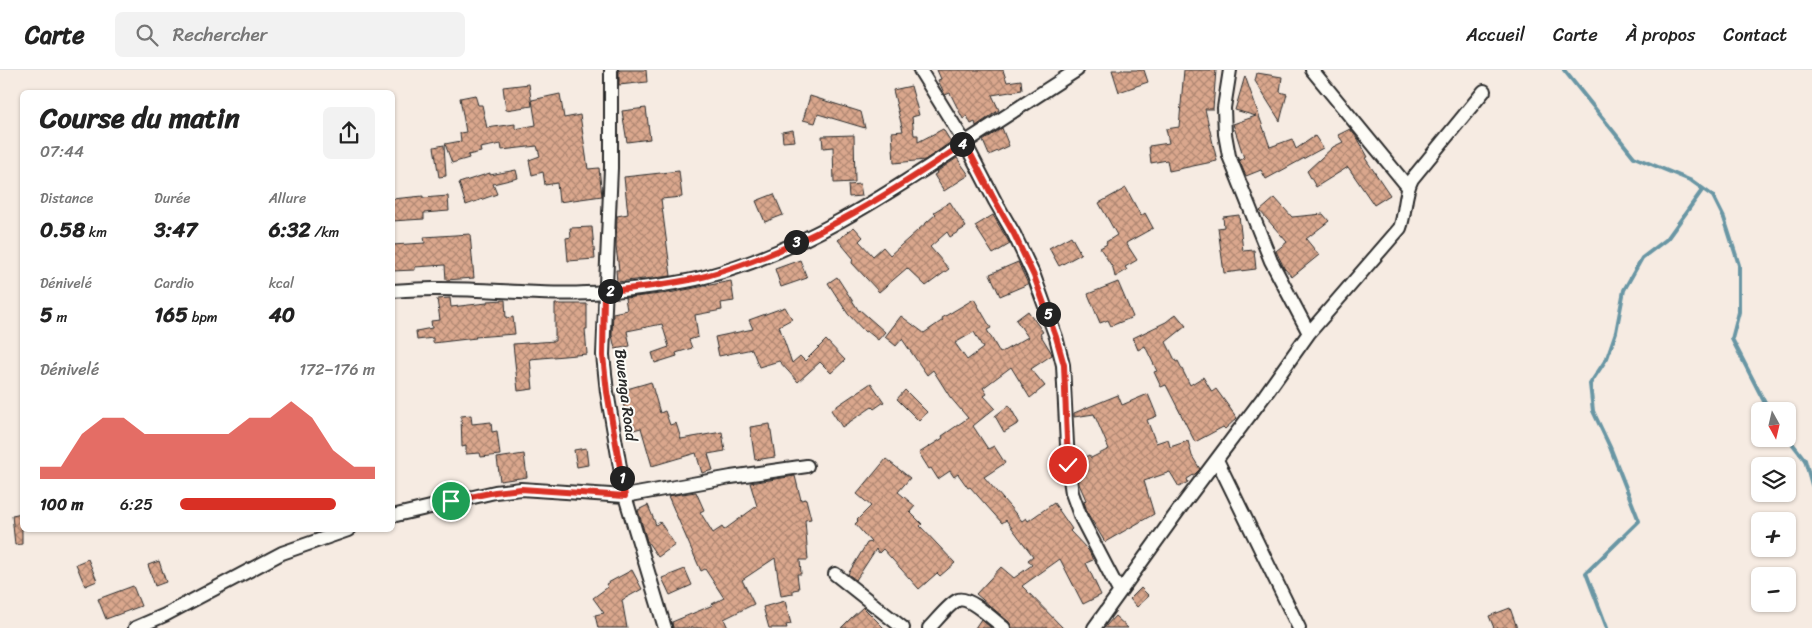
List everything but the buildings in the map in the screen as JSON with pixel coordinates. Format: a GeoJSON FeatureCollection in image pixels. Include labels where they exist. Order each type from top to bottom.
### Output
{"type":"FeatureCollection","features":[{"type":"Feature","properties":{"kind":"street","name":"Bwenga Road"},"geometry":{"type":"LineString","coordinates":[[611,70],[611,168],[604,292],[603,356],[607,392],[625,496],[665,628]]}},
{"type":"Feature","properties":{"kind":"street"},"geometry":{"type":"LineString","coordinates":[[920,70],[965,143],[1014,234],[1034,276],[1064,365],[1068,465],[1072,494],[1081,518],[1119,591]]}},
{"type":"Feature","properties":{"kind":"street"},"geometry":{"type":"LineString","coordinates":[[395,291],[435,289],[526,294],[604,292],[680,282],[706,276],[752,261],[805,238],[859,210],[904,184],[1077,70]]}},
{"type":"Feature","properties":{"kind":"street"},"geometry":{"type":"LineString","coordinates":[[1230,70],[1224,108],[1225,134],[1229,156],[1271,261],[1309,332]]}},
{"type":"Feature","properties":{"kind":"street"},"geometry":{"type":"LineString","coordinates":[[1312,70],[1408,187]]}},
{"type":"Feature","properties":{"kind":"street"},"geometry":{"type":"LineString","coordinates":[[1094,628],[1119,591],[1217,460],[1309,332],[1400,228],[1404,217],[1408,187],[1412,179],[1484,91]]}},
{"type":"Feature","properties":{"kind":"street"},"geometry":{"type":"LineString","coordinates":[[1217,460],[1300,628]]}},
{"type":"Feature","properties":{"kind":"street"},"geometry":{"type":"LineString","coordinates":[[395,515],[495,492],[521,489],[625,496],[807,466]]}},
{"type":"Feature","properties":{"kind":"street"},"geometry":{"type":"LineString","coordinates":[[135,628],[165,616],[282,553],[342,532]]}},
{"type":"Feature","properties":{"kind":"street"},"geometry":{"type":"LineString","coordinates":[[835,574],[903,628]]}},
{"type":"Feature","properties":{"kind":"street"},"geometry":{"type":"LineString","coordinates":[[929,628],[956,600],[963,599],[976,606],[1004,628]]}},
{"type":"Feature","properties":{"kind":"waterway"},"geometry":{"type":"LineString","coordinates":[[1564,70],[1634,157],[1692,181],[1713,196],[1724,218],[1739,265],[1739,312],[1732,339],[1764,402]]}},
{"type":"Feature","properties":{"kind":"waterway"},"geometry":{"type":"LineString","coordinates":[[1607,628],[1586,573],[1639,521],[1610,447],[1593,411],[1590,384],[1607,358],[1616,332],[1624,290],[1642,258],[1667,239],[1703,189]]}},
{"type":"Feature","properties":{"kind":"waterway"},"geometry":{"type":"LineString","coordinates":[[1796,448],[1805,460],[1812,485]]}},
{"type":"Feature","properties":{"kind":"route"},"geometry":{"type":"LineString","coordinates":[[451,501],[521,489],[625,496],[607,392],[603,356],[604,292],[680,282],[706,276],[752,261],[805,238],[859,210],[904,184],[965,143],[1014,234],[1034,276],[1056,337],[1064,365],[1068,465]]}}]}
